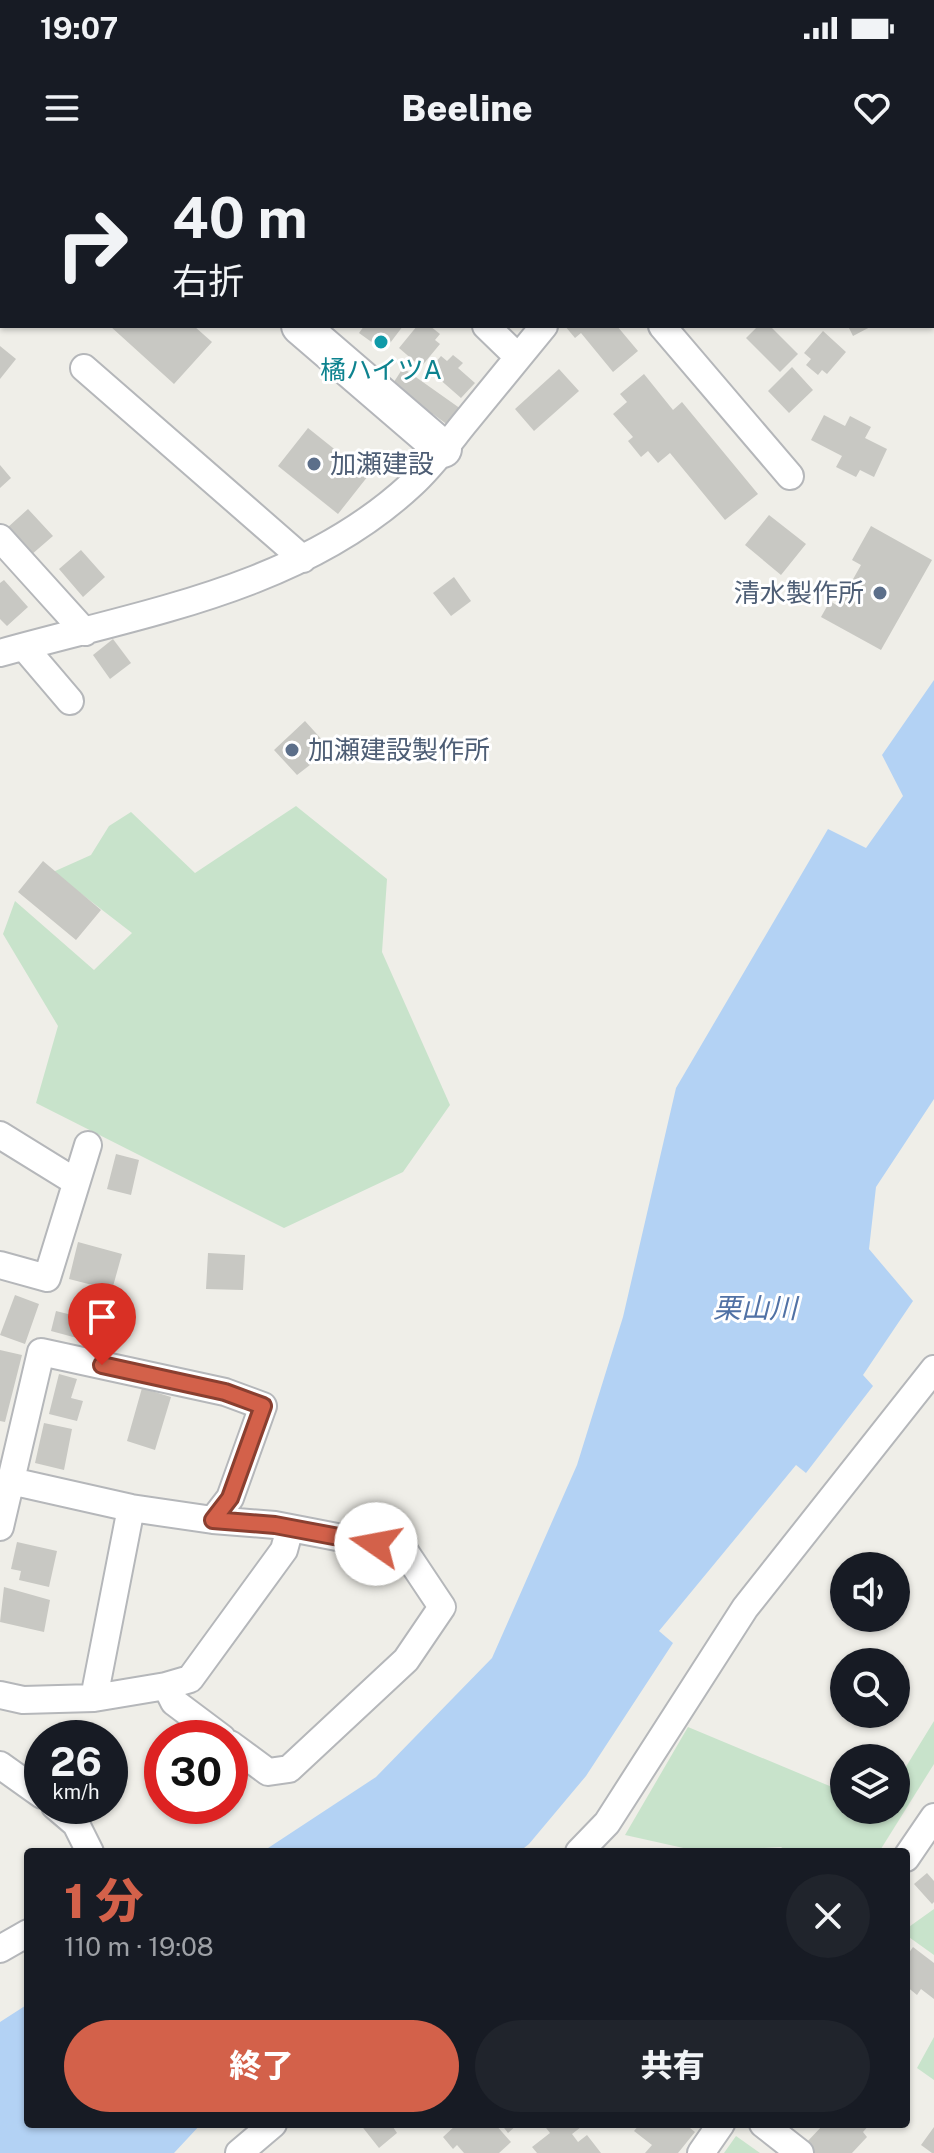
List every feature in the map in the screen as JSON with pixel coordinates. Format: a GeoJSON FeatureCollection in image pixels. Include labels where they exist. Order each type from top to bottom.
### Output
{"type":"FeatureCollection","features":[{"type":"Feature","properties":{"kind":"street"},"geometry":{"type":"LineString","coordinates":[[302,328],[443,449]]}},
{"type":"Feature","properties":{"kind":"street"},"geometry":{"type":"LineString","coordinates":[[488,328],[518,357]]}},
{"type":"Feature","properties":{"kind":"street"},"geometry":{"type":"LineString","coordinates":[[12,650],[225,591],[303,559],[364,524],[413,483],[542,328]]}},
{"type":"Feature","properties":{"kind":"street"},"geometry":{"type":"LineString","coordinates":[[664,328],[790,476]]}},
{"type":"Feature","properties":{"kind":"street"},"geometry":{"type":"LineString","coordinates":[[84,368],[303,559]]}},
{"type":"Feature","properties":{"kind":"street"},"geometry":{"type":"LineString","coordinates":[[0,538],[85,632]]}},
{"type":"Feature","properties":{"kind":"street"},"geometry":{"type":"LineString","coordinates":[[12,650],[70,701]]}},
{"type":"Feature","properties":{"kind":"street"},"geometry":{"type":"LineString","coordinates":[[0,1135],[76,1182]]}},
{"type":"Feature","properties":{"kind":"street"},"geometry":{"type":"LineString","coordinates":[[0,1265],[47,1278],[88,1145]]}},
{"type":"Feature","properties":{"kind":"street"},"geometry":{"type":"LineString","coordinates":[[0,1527],[41,1352],[225,1392],[263,1406],[230,1498],[213,1520]]}},
{"type":"Feature","properties":{"kind":"street"},"geometry":{"type":"LineString","coordinates":[[583,1848],[607,1823],[745,1608],[934,1369]]}},
{"type":"Feature","properties":{"kind":"street"},"geometry":{"type":"LineString","coordinates":[[11,1481],[131,1508],[290,1528],[404,1550],[442,1607],[406,1660],[289,1769],[268,1772],[248,1757]]}},
{"type":"Feature","properties":{"kind":"street"},"geometry":{"type":"LineString","coordinates":[[94,1698],[131,1508]]}},
{"type":"Feature","properties":{"kind":"street"},"geometry":{"type":"LineString","coordinates":[[0,1695],[23,1700],[94,1698],[190,1679],[284,1550],[290,1528]]}},
{"type":"Feature","properties":{"kind":"street"},"geometry":{"type":"LineString","coordinates":[[166,1686],[174,1702],[198,1720]]}},
{"type":"Feature","properties":{"kind":"street"},"geometry":{"type":"LineString","coordinates":[[0,1765],[24,1782]]}},
{"type":"Feature","properties":{"kind":"street"},"geometry":{"type":"LineString","coordinates":[[910,1852],[934,1817]]}},
{"type":"Feature","properties":{"kind":"street"},"geometry":{"type":"LineString","coordinates":[[76,1824],[88,1848]]}},
{"type":"Feature","properties":{"kind":"street"},"geometry":{"type":"LineString","coordinates":[[0,1949],[24,1935]]}},
{"type":"Feature","properties":{"kind":"street"},"geometry":{"type":"LineString","coordinates":[[239,2153],[268,2128]]}},
{"type":"Feature","properties":{"kind":"street"},"geometry":{"type":"LineString","coordinates":[[701,2153],[718,2128]]}},
{"type":"Feature","properties":{"kind":"street"},"geometry":{"type":"LineString","coordinates":[[768,2128],[800,2153]]}},
{"type":"Feature","properties":{"kind":"green space"},"geometry":{"type":"Polygon","coordinates":[[[296,806],[387,879],[382,952],[450,1105],[403,1172],[284,1228],[36,1103],[58,1026],[3,934],[15,901],[94,970],[132,933],[53,872],[91,855],[109,826],[131,812],[195,873],[296,806]]]}},
{"type":"Feature","properties":{"kind":"green space"},"geometry":{"type":"Polygon","coordinates":[[[934,1721],[934,1764],[910,1802],[910,1760],[934,1721]]]}},
{"type":"Feature","properties":{"kind":"green space"},"geometry":{"type":"Polygon","coordinates":[[[688,1727],[830,1786],[830,1824],[896,1824],[882,1848],[684,1848],[625,1835],[688,1727]]]}},
{"type":"Feature","properties":{"kind":"green space"},"geometry":{"type":"Polygon","coordinates":[[[934,1909],[934,1955],[910,1938],[910,1926],[934,1909]]]}},
{"type":"Feature","properties":{"kind":"green space"},"geometry":{"type":"Polygon","coordinates":[[[934,2037],[934,2080],[917,2068],[934,2037]]]}},
{"type":"Feature","properties":{"kind":"green space"},"geometry":{"type":"Polygon","coordinates":[[[736,2136],[760,2153],[724,2153],[736,2136]]]}},
{"type":"Feature","properties":{"kind":"water","name":"栗山川"},"geometry":{"type":"Polygon","coordinates":[[[934,680],[934,1099],[876,1187],[869,1249],[913,1301],[863,1375],[873,1386],[806,1473],[796,1465],[659,1631],[673,1643],[586,1776],[524,1848],[268,1848],[376,1777],[492,1658],[577,1465],[623,1317],[676,1088],[828,829],[866,848],[903,796],[882,755],[934,680]]]}},
{"type":"Feature","properties":{"kind":"water"},"geometry":{"type":"Polygon","coordinates":[[[24,2007],[24,2128],[197,2128],[174,2153],[0,2153],[0,2022],[24,2007]]]}},
{"type":"Feature","properties":{"kind":"building"},"geometry":{"type":"Polygon","coordinates":[[[112,328],[196,328],[212,342],[174,384],[112,328]]]}},
{"type":"Feature","properties":{"kind":"building","name":"橘ハイツA"},"geometry":{"type":"Polygon","coordinates":[[[363,328],[401,328],[384,351],[359,333],[363,328]]]}},
{"type":"Feature","properties":{"kind":"building"},"geometry":{"type":"Polygon","coordinates":[[[415,328],[432,328],[440,334],[435,340],[440,344],[421,367],[399,348],[415,328]]]}},
{"type":"Feature","properties":{"kind":"building"},"geometry":{"type":"Polygon","coordinates":[[[567,328],[619,328],[638,351],[613,372],[581,333],[575,338],[567,328]]]}},
{"type":"Feature","properties":{"kind":"building"},"geometry":{"type":"Polygon","coordinates":[[[756,328],[772,328],[798,354],[780,372],[746,338],[756,328]]]}},
{"type":"Feature","properties":{"kind":"building"},"geometry":{"type":"Polygon","coordinates":[[[849,328],[868,328],[853,336],[849,328]]]}},
{"type":"Feature","properties":{"kind":"building"},"geometry":{"type":"Polygon","coordinates":[[[823,331],[846,352],[827,374],[822,370],[818,375],[806,365],[811,359],[804,353],[823,331]]]}},
{"type":"Feature","properties":{"kind":"building"},"geometry":{"type":"Polygon","coordinates":[[[0,346],[16,359],[0,379],[0,346]]]}},
{"type":"Feature","properties":{"kind":"building"},"geometry":{"type":"Polygon","coordinates":[[[453,355],[463,363],[458,368],[475,383],[461,398],[429,370],[441,356],[447,361],[453,355]]]}},
{"type":"Feature","properties":{"kind":"building"},"geometry":{"type":"Polygon","coordinates":[[[792,367],[813,390],[789,413],[768,391],[792,367]]]}},
{"type":"Feature","properties":{"kind":"building"},"geometry":{"type":"Polygon","coordinates":[[[403,368],[461,409],[449,426],[433,414],[431,421],[388,391],[403,368]]]}},
{"type":"Feature","properties":{"kind":"building"},"geometry":{"type":"Polygon","coordinates":[[[559,369],[579,391],[534,431],[515,409],[559,369]]]}},
{"type":"Feature","properties":{"kind":"building"},"geometry":{"type":"Polygon","coordinates":[[[644,374],[673,410],[682,402],[758,494],[725,520],[670,453],[658,463],[648,451],[641,457],[628,441],[633,437],[613,414],[627,402],[620,394],[644,374]]]}},
{"type":"Feature","properties":{"kind":"building"},"geometry":{"type":"Polygon","coordinates":[[[824,415],[845,426],[850,416],[871,427],[865,438],[887,449],[874,477],[860,470],[856,477],[836,467],[842,456],[811,440],[824,415]]]}},
{"type":"Feature","properties":{"kind":"building"},"geometry":{"type":"Polygon","coordinates":[[[308,428],[368,476],[338,514],[278,466],[308,428]]]}},
{"type":"Feature","properties":{"kind":"building"},"geometry":{"type":"Polygon","coordinates":[[[0,465],[11,478],[0,488],[0,465]]]}},
{"type":"Feature","properties":{"kind":"building"},"geometry":{"type":"Polygon","coordinates":[[[28,509],[53,536],[31,555],[7,528],[28,509]]]}},
{"type":"Feature","properties":{"kind":"building"},"geometry":{"type":"Polygon","coordinates":[[[769,515],[806,544],[781,575],[745,545],[769,515]]]}},
{"type":"Feature","properties":{"kind":"building"},"geometry":{"type":"Polygon","coordinates":[[[871,526],[932,560],[881,650],[821,617],[830,601],[838,606],[861,565],[852,560],[871,526]]]}},
{"type":"Feature","properties":{"kind":"building"},"geometry":{"type":"Polygon","coordinates":[[[81,550],[105,577],[83,597],[59,569],[81,550]]]}},
{"type":"Feature","properties":{"kind":"building"},"geometry":{"type":"Polygon","coordinates":[[[454,577],[471,601],[451,616],[433,593],[454,577]]]}},
{"type":"Feature","properties":{"kind":"building"},"geometry":{"type":"Polygon","coordinates":[[[4,580],[28,607],[7,626],[0,619],[0,583],[4,580]]]}},
{"type":"Feature","properties":{"kind":"building"},"geometry":{"type":"Polygon","coordinates":[[[113,639],[131,663],[110,679],[93,655],[113,639]]]}},
{"type":"Feature","properties":{"kind":"building"},"geometry":{"type":"Polygon","coordinates":[[[305,721],[324,742],[311,750],[319,758],[297,775],[274,750],[305,721]]]}},
{"type":"Feature","properties":{"kind":"building"},"geometry":{"type":"Polygon","coordinates":[[[43,861],[101,910],[76,940],[18,892],[43,861]]]}},
{"type":"Feature","properties":{"kind":"building"},"geometry":{"type":"Polygon","coordinates":[[[116,1154],[139,1160],[131,1195],[107,1189],[116,1154]]]}},
{"type":"Feature","properties":{"kind":"building"},"geometry":{"type":"Polygon","coordinates":[[[78,1242],[122,1254],[112,1290],[69,1279],[78,1242]]]}},
{"type":"Feature","properties":{"kind":"building"},"geometry":{"type":"Polygon","coordinates":[[[208,1253],[245,1255],[243,1290],[206,1289],[208,1253]]]}},
{"type":"Feature","properties":{"kind":"building"},"geometry":{"type":"Polygon","coordinates":[[[15,1295],[39,1304],[25,1344],[0,1335],[15,1295]]]}},
{"type":"Feature","properties":{"kind":"building"},"geometry":{"type":"Polygon","coordinates":[[[56,1311],[108,1324],[103,1345],[51,1331],[56,1311]]]}},
{"type":"Feature","properties":{"kind":"building"},"geometry":{"type":"Polygon","coordinates":[[[0,1350],[22,1355],[5,1422],[0,1421],[0,1350]]]}},
{"type":"Feature","properties":{"kind":"building"},"geometry":{"type":"Polygon","coordinates":[[[59,1374],[77,1379],[71,1398],[83,1401],[77,1421],[49,1414],[59,1374]]]}},
{"type":"Feature","properties":{"kind":"building"},"geometry":{"type":"Polygon","coordinates":[[[142,1388],[171,1397],[155,1450],[127,1441],[142,1388]]]}},
{"type":"Feature","properties":{"kind":"building"},"geometry":{"type":"Polygon","coordinates":[[[44,1423],[72,1429],[64,1470],[35,1463],[44,1423]]]}},
{"type":"Feature","properties":{"kind":"building"},"geometry":{"type":"Polygon","coordinates":[[[17,1542],[57,1551],[49,1587],[19,1580],[21,1571],[11,1569],[17,1542]]]}},
{"type":"Feature","properties":{"kind":"building"},"geometry":{"type":"Polygon","coordinates":[[[4,1587],[50,1600],[44,1632],[0,1622],[4,1587]]]}},
{"type":"Feature","properties":{"kind":"building"},"geometry":{"type":"Polygon","coordinates":[[[927,1873],[934,1881],[932,1904],[914,1884],[927,1873]]]}},
{"type":"Feature","properties":{"kind":"building"},"geometry":{"type":"Polygon","coordinates":[[[913,1947],[934,1963],[934,1999],[921,1989],[917,1995],[910,1989],[910,1951],[913,1947]]]}},
{"type":"Feature","properties":{"kind":"building"},"geometry":{"type":"Polygon","coordinates":[[[934,2127],[934,2153],[932,2153],[921,2145],[934,2127]]]}},
{"type":"Feature","properties":{"kind":"building"},"geometry":{"type":"Polygon","coordinates":[[[363,2128],[394,2128],[397,2133],[379,2148],[363,2128]]]}},
{"type":"Feature","properties":{"kind":"building"},"geometry":{"type":"Polygon","coordinates":[[[453,2128],[499,2128],[511,2142],[499,2153],[464,2153],[457,2145],[453,2149],[443,2137],[453,2128]]]}},
{"type":"Feature","properties":{"kind":"building"},"geometry":{"type":"Polygon","coordinates":[[[546,2128],[580,2128],[572,2134],[578,2142],[587,2135],[601,2153],[537,2153],[532,2147],[550,2133],[546,2128]]]}},
{"type":"Feature","properties":{"kind":"building"},"geometry":{"type":"Polygon","coordinates":[[[637,2128],[690,2128],[695,2132],[678,2153],[645,2153],[652,2145],[634,2131],[637,2128]]]}},
{"type":"Feature","properties":{"kind":"building"},"geometry":{"type":"Polygon","coordinates":[[[820,2128],[866,2128],[863,2132],[867,2137],[852,2153],[814,2153],[805,2144],[820,2128]]]}},
{"type":"Feature","properties":{"kind":"place","name":"橘ハイツA"},"geometry":{"type":"Point","coordinates":[381,342]}},
{"type":"Feature","properties":{"kind":"place","name":"加瀬建設"},"geometry":{"type":"Point","coordinates":[314,464]}},
{"type":"Feature","properties":{"kind":"place","name":"清水製作所"},"geometry":{"type":"Point","coordinates":[880,593]}},
{"type":"Feature","properties":{"kind":"place","name":"加瀬建設製作所"},"geometry":{"type":"Point","coordinates":[292,750]}},
{"type":"Feature","properties":{"kind":"route"},"geometry":{"type":"LineString","coordinates":[[102,1365],[225,1392],[263,1406],[230,1498],[213,1520],[275,1525],[376,1544]]}}]}
